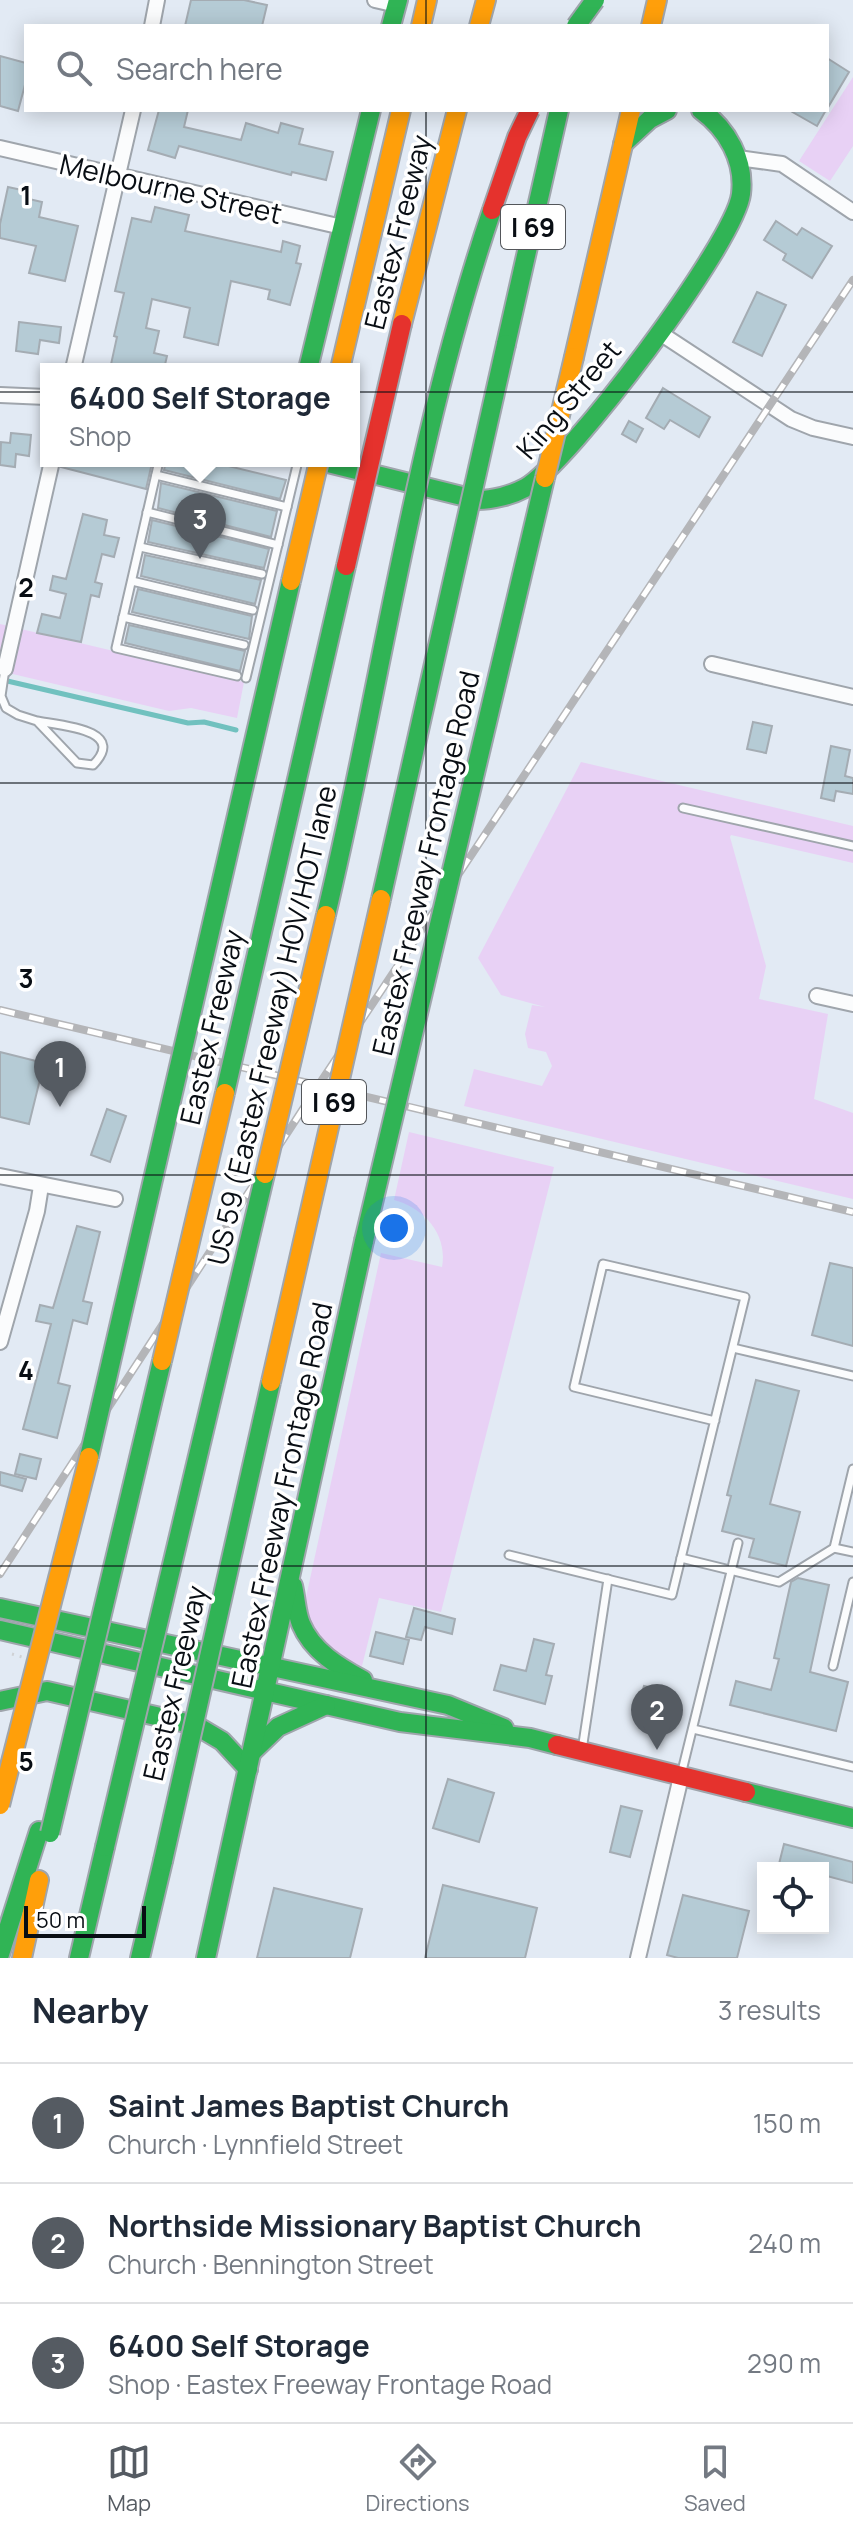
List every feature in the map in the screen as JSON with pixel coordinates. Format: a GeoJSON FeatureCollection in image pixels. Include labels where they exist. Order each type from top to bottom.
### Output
{"type":"FeatureCollection","features":[{"type":"Feature","properties":{"kind":"main road"},"geometry":{"type":"LineString","coordinates":[[421,24],[427,0]]}},
{"type":"Feature","properties":{"kind":"main road"},"geometry":{"type":"LineString","coordinates":[[480,24],[486,0]]}},
{"type":"Feature","properties":{"kind":"main road"},"geometry":{"type":"LineString","coordinates":[[577,24],[583,0]]}},
{"type":"Feature","properties":{"kind":"main road"},"geometry":{"type":"LineString","coordinates":[[577,24],[595,0]]}},
{"type":"Feature","properties":{"kind":"main road"},"geometry":{"type":"LineString","coordinates":[[651,24],[657,0]]}},
{"type":"Feature","properties":{"kind":"main road"},"geometry":{"type":"LineString","coordinates":[[392,24],[398,3]]}},
{"type":"Feature","properties":{"kind":"main road"},"geometry":{"type":"LineString","coordinates":[[309,363],[371,112]]}},
{"type":"Feature","properties":{"kind":"main road"},"geometry":{"type":"LineString","coordinates":[[341,363],[401,112]]}},
{"type":"Feature","properties":{"kind":"main road","name":"Eastex Freeway"},"geometry":{"type":"LineString","coordinates":[[44,1832],[83,1688],[199,1204],[402,324],[456,112]]}},
{"type":"Feature","properties":{"kind":"main road","name":"US 59 (Eastex Freeway) HOV/HOT lane"},"geometry":{"type":"LineString","coordinates":[[79,1958],[348,824],[415,493],[468,281],[517,137],[529,112]]}},
{"type":"Feature","properties":{"kind":"main road","name":"Eastex Freeway"},"geometry":{"type":"LineString","coordinates":[[142,1958],[559,112]]}},
{"type":"Feature","properties":{"kind":"main road","name":"Eastex Freeway Frontage Road"},"geometry":{"type":"LineString","coordinates":[[206,1958],[364,1241],[631,112]]}},
{"type":"Feature","properties":{"kind":"main road"},"geometry":{"type":"LineString","coordinates":[[623,144],[650,119],[663,112]]}},
{"type":"Feature","properties":{"kind":"main road"},"geometry":{"type":"LineString","coordinates":[[704,112],[727,135],[738,158]]}},
{"type":"Feature","properties":{"kind":"main road","name":"King Street"},"geometry":{"type":"LineString","coordinates":[[345,467],[480,500],[529,488],[577,439],[660,333],[729,225],[739,204],[741,178],[738,158]]}},
{"type":"Feature","properties":{"kind":"main road"},"geometry":{"type":"LineString","coordinates":[[0,1805],[83,1485],[319,467]]}},
{"type":"Feature","properties":{"kind":"main road"},"geometry":{"type":"LineString","coordinates":[[291,1576],[302,1626],[317,1646],[339,1667],[384,1691]]}},
{"type":"Feature","properties":{"kind":"main road"},"geometry":{"type":"LineString","coordinates":[[0,1608],[448,1705],[530,1738],[853,1818]]}},
{"type":"Feature","properties":{"kind":"main road"},"geometry":{"type":"LineString","coordinates":[[0,1650],[4,1632],[19,1613]]}},
{"type":"Feature","properties":{"kind":"main road"},"geometry":{"type":"LineString","coordinates":[[4,1632],[400,1722],[530,1738]]}},
{"type":"Feature","properties":{"kind":"main road"},"geometry":{"type":"LineString","coordinates":[[0,1701],[47,1691],[195,1725],[250,1761],[278,1727],[326,1705]]}},
{"type":"Feature","properties":{"kind":"main road"},"geometry":{"type":"LineString","coordinates":[[0,1954],[44,1832]]}},
{"type":"Feature","properties":{"kind":"main road"},"geometry":{"type":"LineString","coordinates":[[22,1958],[44,1832]]}},
{"type":"Feature","properties":{"kind":"street"},"geometry":{"type":"LineString","coordinates":[[152,24],[157,0]]}},
{"type":"Feature","properties":{"kind":"street"},"geometry":{"type":"LineString","coordinates":[[375,0],[398,3]]}},
{"type":"Feature","properties":{"kind":"street"},"geometry":{"type":"LineString","coordinates":[[74,363],[133,112]]}},
{"type":"Feature","properties":{"kind":"street","name":"Melbourne Street"},"geometry":{"type":"LineString","coordinates":[[0,148],[342,227]]}},
{"type":"Feature","properties":{"kind":"street"},"geometry":{"type":"LineString","coordinates":[[738,158],[782,164],[853,212]]}},
{"type":"Feature","properties":{"kind":"street"},"geometry":{"type":"LineString","coordinates":[[660,333],[791,419],[813,428],[853,437]]}},
{"type":"Feature","properties":{"kind":"street"},"geometry":{"type":"LineString","coordinates":[[0,395],[40,397]]}},
{"type":"Feature","properties":{"kind":"street"},"geometry":{"type":"LineString","coordinates":[[5,669],[51,467]]}},
{"type":"Feature","properties":{"kind":"street"},"geometry":{"type":"LineString","coordinates":[[712,664],[853,697]]}},
{"type":"Feature","properties":{"kind":"street"},"geometry":{"type":"LineString","coordinates":[[817,996],[853,1004]]}},
{"type":"Feature","properties":{"kind":"street"},"geometry":{"type":"LineString","coordinates":[[0,1176],[115,1199]]}},
{"type":"Feature","properties":{"kind":"street"},"geometry":{"type":"LineString","coordinates":[[0,1342],[41,1186]]}},
{"type":"Feature","properties":{"kind":"street"},"geometry":{"type":"LineString","coordinates":[[638,1958],[681,1777]]}},
{"type":"Feature","properties":{"kind":"lane"},"geometry":{"type":"LineString","coordinates":[[158,467],[116,648],[242,677],[297,467]]}},
{"type":"Feature","properties":{"kind":"lane"},"geometry":{"type":"LineString","coordinates":[[156,475],[287,507]]}},
{"type":"Feature","properties":{"kind":"lane"},"geometry":{"type":"LineString","coordinates":[[147,512],[278,545]]}},
{"type":"Feature","properties":{"kind":"lane"},"geometry":{"type":"LineString","coordinates":[[140,547],[262,574]]}},
{"type":"Feature","properties":{"kind":"lane"},"geometry":{"type":"LineString","coordinates":[[132,581],[253,610]]}},
{"type":"Feature","properties":{"kind":"lane"},"geometry":{"type":"LineString","coordinates":[[123,617],[244,645]]}},
{"type":"Feature","properties":{"kind":"lane"},"geometry":{"type":"LineString","coordinates":[[5,669],[1,696],[6,708],[37,721],[88,730],[101,741],[103,749],[100,758],[93,765],[77,763],[37,721]]}},
{"type":"Feature","properties":{"kind":"lane"},"geometry":{"type":"LineString","coordinates":[[683,808],[853,846]]}},
{"type":"Feature","properties":{"kind":"lane"},"geometry":{"type":"LineString","coordinates":[[509,1555],[672,1595],[681,1558],[715,1421],[733,1348],[745,1297],[603,1264],[574,1387],[715,1421]]}},
{"type":"Feature","properties":{"kind":"lane"},"geometry":{"type":"LineString","coordinates":[[733,1348],[853,1376]]}},
{"type":"Feature","properties":{"kind":"lane"},"geometry":{"type":"LineString","coordinates":[[834,1548],[853,1469]]}},
{"type":"Feature","properties":{"kind":"lane"},"geometry":{"type":"LineString","coordinates":[[681,1777],[738,1543]]}},
{"type":"Feature","properties":{"kind":"lane"},"geometry":{"type":"LineString","coordinates":[[681,1558],[779,1582],[834,1548],[853,1552]]}},
{"type":"Feature","properties":{"kind":"lane"},"geometry":{"type":"LineString","coordinates":[[582,1752],[608,1579]]}},
{"type":"Feature","properties":{"kind":"lane"},"geometry":{"type":"LineString","coordinates":[[833,1666],[853,1582]]}},
{"type":"Feature","properties":{"kind":"lane"},"geometry":{"type":"LineString","coordinates":[[693,1729],[853,1767]]}},
{"type":"Feature","properties":{"kind":"shaded area"},"geometry":{"type":"Polygon","coordinates":[[[853,77],[853,146],[830,181],[799,161],[853,77]]]}},
{"type":"Feature","properties":{"kind":"shaded area"},"geometry":{"type":"Polygon","coordinates":[[[0,624],[244,682],[237,718],[191,708],[169,711],[0,671],[0,624]]]}},
{"type":"Feature","properties":{"kind":"shaded area"},"geometry":{"type":"Polygon","coordinates":[[[581,762],[853,826],[853,863],[730,837],[766,966],[759,999],[828,1014],[814,1099],[853,1113],[853,1199],[464,1106],[474,1069],[542,1086],[552,1066],[546,1052],[528,1048],[525,1034],[532,1005],[545,1007],[501,995],[478,958],[581,762]]]}},
{"type":"Feature","properties":{"kind":"shaded area"},"geometry":{"type":"Polygon","coordinates":[[[409,1132],[554,1167],[441,1612],[379,1598],[362,1666],[334,1652],[303,1611],[381,1253],[442,1267],[441,1244],[432,1224],[415,1209],[394,1200],[409,1132]]]}},
{"type":"Feature","properties":{"kind":"building"},"geometry":{"type":"Polygon","coordinates":[[[191,0],[244,0],[267,5],[262,24],[185,24],[191,0]]]}},
{"type":"Feature","properties":{"kind":"building"},"geometry":{"type":"Polygon","coordinates":[[[0,56],[24,62],[24,88],[18,111],[0,106],[0,56]]]}},
{"type":"Feature","properties":{"kind":"building"},"geometry":{"type":"Polygon","coordinates":[[[829,59],[849,72],[829,106],[829,59]]]}},
{"type":"Feature","properties":{"kind":"building"},"geometry":{"type":"Polygon","coordinates":[[[158,112],[188,112],[184,127],[241,140],[246,123],[278,133],[281,123],[303,129],[299,144],[333,152],[326,180],[292,172],[291,175],[179,146],[175,158],[148,150],[158,112]]]}},
{"type":"Feature","properties":{"kind":"building"},"geometry":{"type":"Polygon","coordinates":[[[792,112],[825,112],[817,126],[792,112]]]}},
{"type":"Feature","properties":{"kind":"building"},"geometry":{"type":"Polygon","coordinates":[[[8,187],[31,192],[29,199],[42,202],[39,217],[78,226],[65,281],[29,273],[36,246],[0,238],[8,187]]]}},
{"type":"Feature","properties":{"kind":"building"},"geometry":{"type":"Polygon","coordinates":[[[155,207],[189,215],[185,231],[281,252],[283,241],[300,246],[296,263],[301,264],[290,305],[268,299],[270,290],[231,281],[218,345],[184,337],[190,308],[152,299],[146,328],[159,331],[154,353],[167,356],[165,363],[111,363],[124,293],[115,291],[132,218],[151,222],[155,207]]]}},
{"type":"Feature","properties":{"kind":"building"},"geometry":{"type":"Polygon","coordinates":[[[776,221],[797,235],[802,228],[832,246],[812,278],[783,260],[786,254],[764,240],[776,221]]]}},
{"type":"Feature","properties":{"kind":"building"},"geometry":{"type":"Polygon","coordinates":[[[757,292],[786,305],[762,356],[733,342],[757,292]]]}},
{"type":"Feature","properties":{"kind":"building"},"geometry":{"type":"Polygon","coordinates":[[[19,322],[61,327],[59,343],[40,340],[38,354],[16,351],[19,322]]]}},
{"type":"Feature","properties":{"kind":"building"},"geometry":{"type":"Polygon","coordinates":[[[663,388],[710,417],[699,437],[670,420],[664,429],[646,418],[663,388]]]}},
{"type":"Feature","properties":{"kind":"building"},"geometry":{"type":"Polygon","coordinates":[[[629,421],[643,429],[636,442],[622,434],[629,421]]]}},
{"type":"Feature","properties":{"kind":"building"},"geometry":{"type":"Polygon","coordinates":[[[11,433],[31,435],[29,456],[16,454],[15,467],[0,465],[1,442],[10,443],[11,433]]]}},
{"type":"Feature","properties":{"kind":"building"},"geometry":{"type":"Polygon","coordinates":[[[61,467],[151,467],[146,489],[61,467]]]}},
{"type":"Feature","properties":{"kind":"building"},"geometry":{"type":"Polygon","coordinates":[[[165,467],[233,467],[286,480],[280,499],[164,470],[165,467]]]}},
{"type":"Feature","properties":{"kind":"building"},"geometry":{"type":"Polygon","coordinates":[[[161,483],[277,511],[271,537],[158,508],[161,483]]]}},
{"type":"Feature","properties":{"kind":"building"},"geometry":{"type":"Polygon","coordinates":[[[83,514],[107,520],[104,535],[119,538],[114,557],[102,554],[95,582],[102,584],[99,597],[91,595],[81,642],[37,633],[42,614],[60,618],[66,594],[50,590],[53,576],[66,579],[83,514]]]}},
{"type":"Feature","properties":{"kind":"building"},"geometry":{"type":"Polygon","coordinates":[[[152,520],[269,549],[264,568],[148,542],[152,520]]]}},
{"type":"Feature","properties":{"kind":"building"},"geometry":{"type":"Polygon","coordinates":[[[145,555],[261,580],[255,604],[141,576],[145,555]]]}},
{"type":"Feature","properties":{"kind":"building"},"geometry":{"type":"Polygon","coordinates":[[[138,589],[252,616],[249,639],[132,612],[138,589]]]}},
{"type":"Feature","properties":{"kind":"building"},"geometry":{"type":"Polygon","coordinates":[[[129,625],[245,651],[240,671],[125,643],[129,625]]]}},
{"type":"Feature","properties":{"kind":"building"},"geometry":{"type":"Polygon","coordinates":[[[753,722],[772,726],[766,753],[747,749],[753,722]]]}},
{"type":"Feature","properties":{"kind":"building"},"geometry":{"type":"Polygon","coordinates":[[[831,746],[850,750],[845,776],[853,778],[853,794],[836,791],[834,801],[821,798],[831,746]]]}},
{"type":"Feature","properties":{"kind":"building"},"geometry":{"type":"Polygon","coordinates":[[[0,1052],[44,1063],[29,1124],[0,1117],[0,1052]]]}},
{"type":"Feature","properties":{"kind":"building"},"geometry":{"type":"Polygon","coordinates":[[[107,1109],[126,1116],[110,1162],[91,1155],[107,1109]]]}},
{"type":"Feature","properties":{"kind":"building"},"geometry":{"type":"Polygon","coordinates":[[[77,1226],[100,1232],[83,1301],[92,1303],[87,1324],[73,1320],[58,1383],[70,1386],[57,1438],[23,1429],[51,1324],[36,1321],[40,1305],[53,1308],[77,1226]]]}},
{"type":"Feature","properties":{"kind":"building"},"geometry":{"type":"Polygon","coordinates":[[[830,1263],[853,1268],[853,1346],[812,1335],[830,1263]]]}},
{"type":"Feature","properties":{"kind":"building"},"geometry":{"type":"Polygon","coordinates":[[[756,1380],[799,1391],[770,1504],[800,1512],[786,1566],[749,1557],[754,1539],[722,1531],[731,1496],[727,1495],[756,1380]]]}},
{"type":"Feature","properties":{"kind":"building"},"geometry":{"type":"Polygon","coordinates":[[[20,1454],[41,1459],[36,1479],[15,1474],[20,1454]]]}},
{"type":"Feature","properties":{"kind":"building"},"geometry":{"type":"Polygon","coordinates":[[[0,1472],[26,1479],[22,1491],[0,1485],[0,1472]]]}},
{"type":"Feature","properties":{"kind":"building"},"geometry":{"type":"Polygon","coordinates":[[[798,1578],[829,1585],[810,1672],[848,1682],[836,1731],[730,1705],[736,1681],[771,1690],[779,1659],[774,1658],[791,1582],[798,1578]]]}},
{"type":"Feature","properties":{"kind":"building"},"geometry":{"type":"Polygon","coordinates":[[[414,1608],[455,1619],[452,1634],[425,1627],[421,1640],[406,1637],[414,1608]]]}},
{"type":"Feature","properties":{"kind":"building"},"geometry":{"type":"Polygon","coordinates":[[[376,1632],[409,1640],[403,1664],[370,1656],[376,1632]]]}},
{"type":"Feature","properties":{"kind":"building"},"geometry":{"type":"Polygon","coordinates":[[[534,1639],[554,1644],[546,1675],[552,1676],[545,1704],[494,1690],[501,1665],[526,1671],[534,1639]]]}},
{"type":"Feature","properties":{"kind":"building"},"geometry":{"type":"Polygon","coordinates":[[[644,1686],[673,1693],[663,1732],[644,1728],[650,1702],[640,1700],[644,1686]]]}},
{"type":"Feature","properties":{"kind":"building"},"geometry":{"type":"Polygon","coordinates":[[[448,1779],[494,1793],[479,1842],[433,1828],[448,1779]]]}},
{"type":"Feature","properties":{"kind":"building"},"geometry":{"type":"Polygon","coordinates":[[[621,1806],[642,1811],[630,1857],[610,1852],[621,1806]]]}},
{"type":"Feature","properties":{"kind":"building"},"geometry":{"type":"Polygon","coordinates":[[[784,1844],[853,1862],[853,1883],[829,1877],[829,1862],[780,1862],[784,1844]]]}},
{"type":"Feature","properties":{"kind":"building"},"geometry":{"type":"Polygon","coordinates":[[[443,1885],[537,1908],[525,1958],[425,1958],[443,1885]]]}},
{"type":"Feature","properties":{"kind":"building"},"geometry":{"type":"Polygon","coordinates":[[[274,1888],[362,1909],[350,1958],[257,1958],[274,1888]]]}},
{"type":"Feature","properties":{"kind":"building"},"geometry":{"type":"Polygon","coordinates":[[[683,1895],[749,1911],[737,1958],[678,1958],[667,1955],[683,1895]]]}},
{"type":"Feature","properties":{"kind":"waterway"},"geometry":{"type":"LineString","coordinates":[[3,680],[188,723],[204,722],[236,730]]}},
{"type":"Feature","properties":{"kind":"railway"},"geometry":{"type":"LineString","coordinates":[[0,1574],[312,1095],[853,280]]}},
{"type":"Feature","properties":{"kind":"railway"},"geometry":{"type":"LineString","coordinates":[[0,1010],[853,1212]]}},
{"type":"Feature","properties":{"kind":"traffic: fast"},"geometry":{"type":"LineString","coordinates":[[392,24],[398,0]]}},
{"type":"Feature","properties":{"kind":"traffic: fast"},"geometry":{"type":"LineString","coordinates":[[577,24],[595,0]]}},
{"type":"Feature","properties":{"kind":"traffic: fast"},"geometry":{"type":"LineString","coordinates":[[309,363],[371,112]]}},
{"type":"Feature","properties":{"kind":"traffic: fast"},"geometry":{"type":"LineString","coordinates":[[506,344],[559,112]]}},
{"type":"Feature","properties":{"kind":"traffic: fast"},"geometry":{"type":"LineString","coordinates":[[623,144],[650,119],[663,112]]}},
{"type":"Feature","properties":{"kind":"traffic: fast"},"geometry":{"type":"LineString","coordinates":[[344,467],[478,500],[520,491],[547,470],[611,397],[647,350],[682,302],[732,220],[741,194],[737,157],[719,126],[703,112]]}},
{"type":"Feature","properties":{"kind":"traffic: fast"},"geometry":{"type":"LineString","coordinates":[[326,915],[420,472],[465,296],[492,210]]}},
{"type":"Feature","properties":{"kind":"traffic: fast"},"geometry":{"type":"LineString","coordinates":[[381,899],[506,344]]}},
{"type":"Feature","properties":{"kind":"traffic: fast"},"geometry":{"type":"LineString","coordinates":[[364,1241],[545,478]]}},
{"type":"Feature","properties":{"kind":"traffic: fast"},"geometry":{"type":"LineString","coordinates":[[225,1093],[346,566]]}},
{"type":"Feature","properties":{"kind":"traffic: fast"},"geometry":{"type":"LineString","coordinates":[[89,1457],[291,581]]}},
{"type":"Feature","properties":{"kind":"traffic: fast"},"geometry":{"type":"LineString","coordinates":[[105,1847],[265,1174]]}},
{"type":"Feature","properties":{"kind":"traffic: fast"},"geometry":{"type":"LineString","coordinates":[[206,1958],[364,1241]]}},
{"type":"Feature","properties":{"kind":"traffic: fast"},"geometry":{"type":"LineString","coordinates":[[50,1833],[162,1361]]}},
{"type":"Feature","properties":{"kind":"traffic: fast"},"geometry":{"type":"LineString","coordinates":[[163,1861],[271,1382]]}},
{"type":"Feature","properties":{"kind":"traffic: fast"},"geometry":{"type":"LineString","coordinates":[[293,1586],[299,1619],[306,1634],[336,1664],[363,1680]]}},
{"type":"Feature","properties":{"kind":"traffic: fast"},"geometry":{"type":"LineString","coordinates":[[0,1608],[448,1705],[504,1728]]}},
{"type":"Feature","properties":{"kind":"traffic: fast"},"geometry":{"type":"LineString","coordinates":[[0,1630],[400,1722],[530,1738],[557,1745]]}},
{"type":"Feature","properties":{"kind":"traffic: fast"},"geometry":{"type":"LineString","coordinates":[[0,1701],[47,1691],[195,1725],[222,1741],[248,1769]]}},
{"type":"Feature","properties":{"kind":"traffic: fast"},"geometry":{"type":"LineString","coordinates":[[252,1752],[278,1727],[326,1705]]}},
{"type":"Feature","properties":{"kind":"traffic: fast"},"geometry":{"type":"LineString","coordinates":[[746,1792],[853,1818]]}},
{"type":"Feature","properties":{"kind":"traffic: fast"},"geometry":{"type":"LineString","coordinates":[[0,1954],[39,1831]]}},
{"type":"Feature","properties":{"kind":"traffic: fast"},"geometry":{"type":"LineString","coordinates":[[79,1958],[105,1847]]}},
{"type":"Feature","properties":{"kind":"traffic: fast"},"geometry":{"type":"LineString","coordinates":[[140,1958],[163,1861]]}},
{"type":"Feature","properties":{"kind":"traffic: slow"},"geometry":{"type":"LineString","coordinates":[[421,24],[427,0]]}},
{"type":"Feature","properties":{"kind":"traffic: slow"},"geometry":{"type":"LineString","coordinates":[[480,24],[486,0]]}},
{"type":"Feature","properties":{"kind":"traffic: slow"},"geometry":{"type":"LineString","coordinates":[[651,24],[657,0]]}},
{"type":"Feature","properties":{"kind":"traffic: slow"},"geometry":{"type":"LineString","coordinates":[[341,363],[401,112]]}},
{"type":"Feature","properties":{"kind":"traffic: slow"},"geometry":{"type":"LineString","coordinates":[[402,324],[456,112]]}},
{"type":"Feature","properties":{"kind":"traffic: slow"},"geometry":{"type":"LineString","coordinates":[[574,357],[631,112]]}},
{"type":"Feature","properties":{"kind":"traffic: slow"},"geometry":{"type":"LineString","coordinates":[[545,478],[574,357]]}},
{"type":"Feature","properties":{"kind":"traffic: slow"},"geometry":{"type":"LineString","coordinates":[[291,581],[318,467]]}},
{"type":"Feature","properties":{"kind":"traffic: slow"},"geometry":{"type":"LineString","coordinates":[[271,1382],[381,899]]}},
{"type":"Feature","properties":{"kind":"traffic: slow"},"geometry":{"type":"LineString","coordinates":[[265,1174],[326,915]]}},
{"type":"Feature","properties":{"kind":"traffic: slow"},"geometry":{"type":"LineString","coordinates":[[162,1361],[225,1093]]}},
{"type":"Feature","properties":{"kind":"traffic: slow"},"geometry":{"type":"LineString","coordinates":[[0,1805],[89,1457]]}},
{"type":"Feature","properties":{"kind":"traffic: slow"},"geometry":{"type":"LineString","coordinates":[[22,1958],[39,1880]]}},
{"type":"Feature","properties":{"kind":"traffic: jam"},"geometry":{"type":"LineString","coordinates":[[492,210],[517,137],[529,112]]}},
{"type":"Feature","properties":{"kind":"traffic: jam"},"geometry":{"type":"LineString","coordinates":[[346,566],[402,324]]}},
{"type":"Feature","properties":{"kind":"traffic: jam"},"geometry":{"type":"LineString","coordinates":[[557,1745],[746,1792]]}},
{"type":"Feature","properties":{"kind":"place","name":"6400 Self Storage"},"geometry":{"type":"Point","coordinates":[200,559]}},
{"type":"Feature","properties":{"kind":"place","name":"Saint James Baptist Church"},"geometry":{"type":"Point","coordinates":[60,1107]}},
{"type":"Feature","properties":{"kind":"place","name":"Northside Missionary Baptist Church"},"geometry":{"type":"Point","coordinates":[657,1750]}}]}
